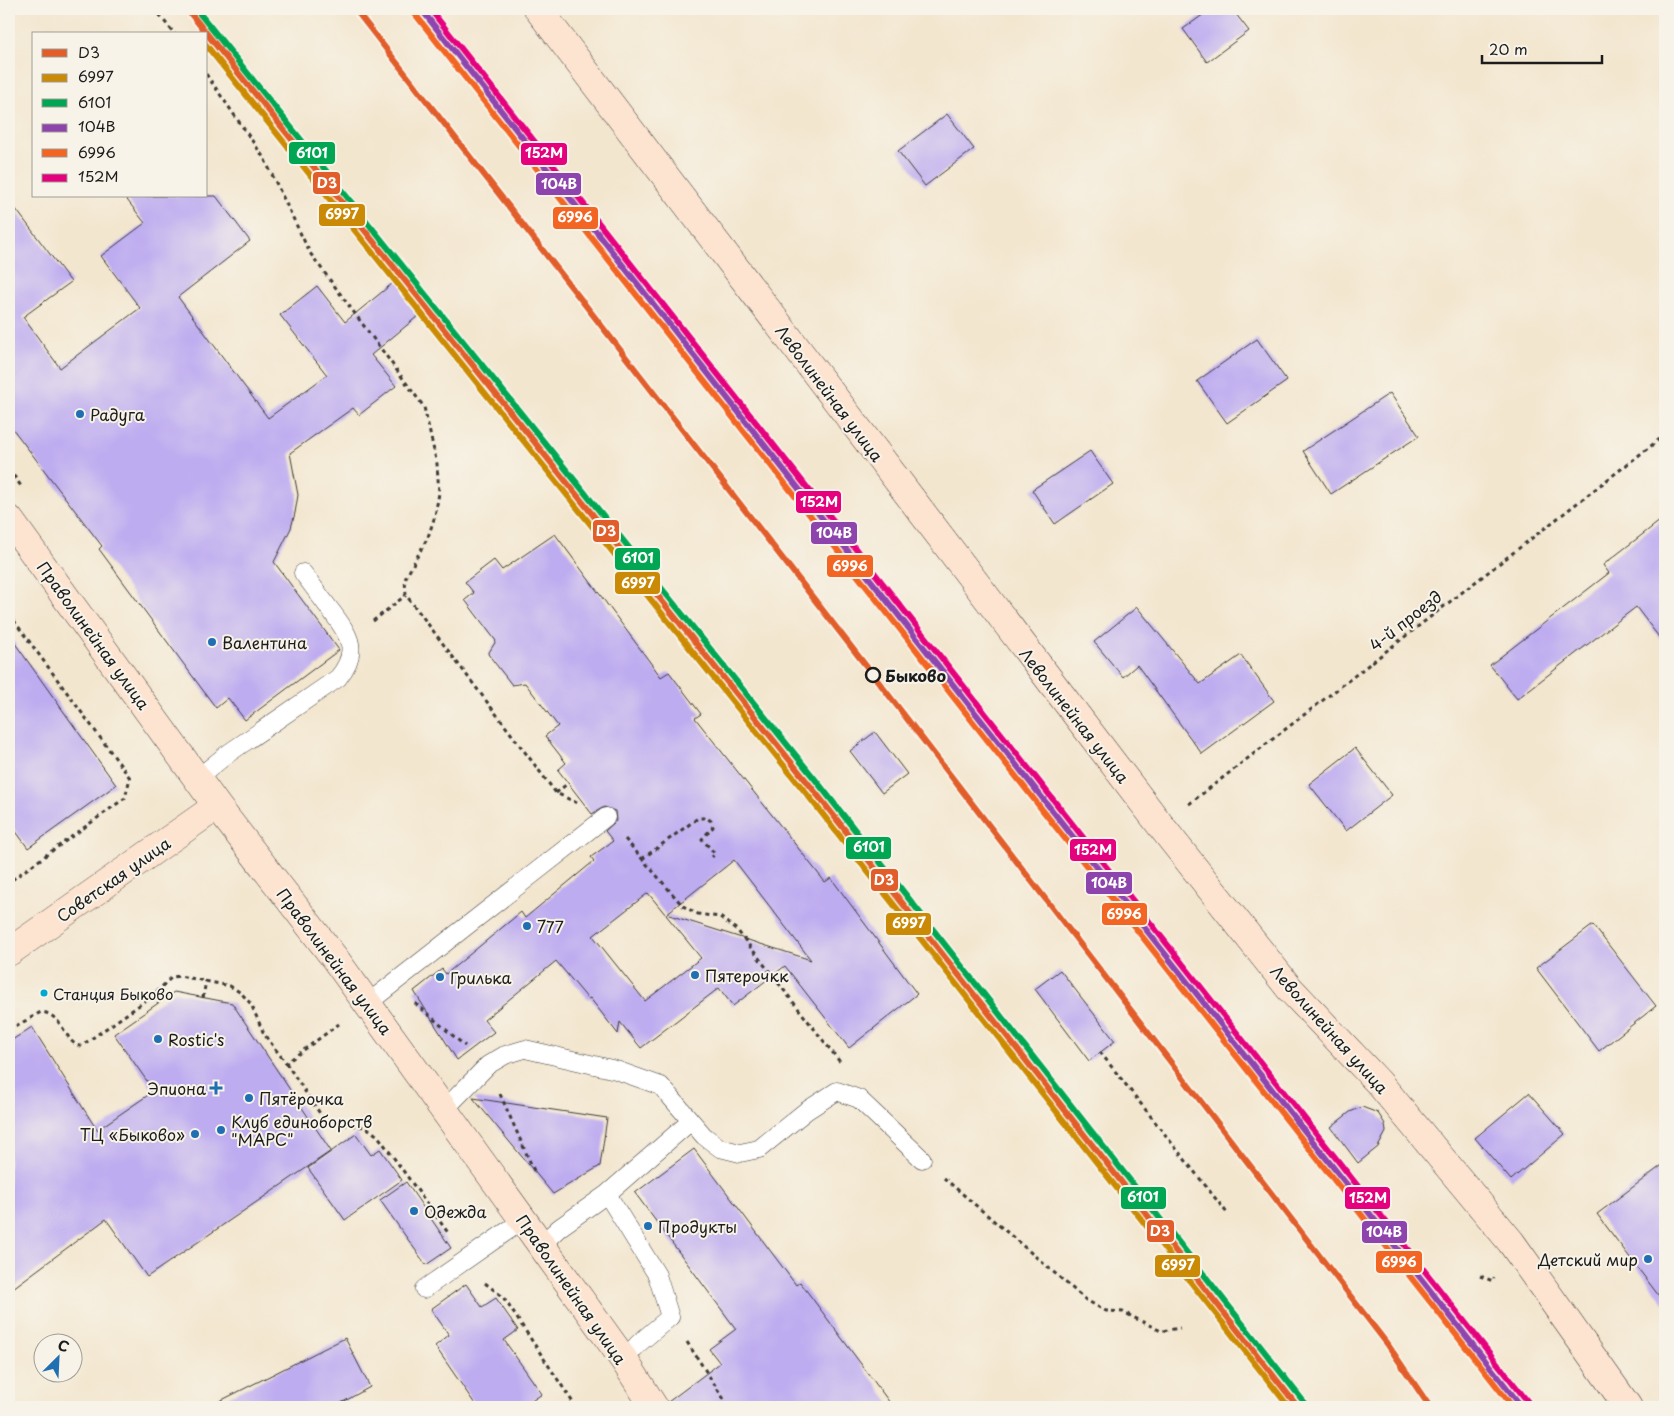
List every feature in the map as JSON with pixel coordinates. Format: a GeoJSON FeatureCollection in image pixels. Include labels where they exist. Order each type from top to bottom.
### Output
{"type":"FeatureCollection","features":[{"type":"Feature","properties":{"kind":"main road","name":"Леволинейная улица"},"geometry":{"type":"LineString","coordinates":[[538,9],[1160,826],[1290,989],[1379,1083],[1511,1242],[1628,1407]]}},
{"type":"Feature","properties":{"kind":"main road","name":"Праволинейная улица"},"geometry":{"type":"LineString","coordinates":[[9,519],[217,806],[368,1003],[624,1360],[654,1407]]}},
{"type":"Feature","properties":{"kind":"main road","name":"Советская улица"},"geometry":{"type":"LineString","coordinates":[[9,952],[217,806]]}},
{"type":"Feature","properties":{"kind":"lane"},"geometry":{"type":"LineString","coordinates":[[198,778],[226,755],[338,678],[349,662],[350,639],[303,573]]}},
{"type":"Feature","properties":{"kind":"lane"},"geometry":{"type":"LineString","coordinates":[[368,1003],[606,818]]}},
{"type":"Feature","properties":{"kind":"lane"},"geometry":{"type":"LineString","coordinates":[[444,1110],[488,1065],[505,1056],[525,1049],[556,1054],[641,1077],[661,1086],[704,1136],[720,1148],[740,1153],[759,1149],[806,1111],[837,1091],[859,1099],[922,1159]]}},
{"type":"Feature","properties":{"kind":"lane"},"geometry":{"type":"LineString","coordinates":[[541,1246],[559,1228],[607,1194],[691,1121]]}},
{"type":"Feature","properties":{"kind":"lane"},"geometry":{"type":"LineString","coordinates":[[607,1194],[657,1275],[670,1317],[638,1344],[624,1360]]}},
{"type":"Feature","properties":{"kind":"lane"},"geometry":{"type":"LineString","coordinates":[[424,1289],[523,1220]]}},
{"type":"Feature","properties":{"kind":"path"},"geometry":{"type":"LineString","coordinates":[[154,9],[173,32]]}},
{"type":"Feature","properties":{"kind":"path"},"geometry":{"type":"LineString","coordinates":[[208,77],[264,158],[310,253],[424,407],[438,464],[439,493],[435,516],[428,537],[405,579],[406,595],[556,793],[606,818]]}},
{"type":"Feature","properties":{"kind":"path","name":"4-й проезд"},"geometry":{"type":"LineString","coordinates":[[1160,826],[1665,435]]}},
{"type":"Feature","properties":{"kind":"path"},"geometry":{"type":"LineString","coordinates":[[350,639],[406,595]]}},
{"type":"Feature","properties":{"kind":"path"},"geometry":{"type":"LineString","coordinates":[[9,614],[130,778],[125,798],[9,882]]}},
{"type":"Feature","properties":{"kind":"path"},"geometry":{"type":"LineString","coordinates":[[556,793],[567,784]]}},
{"type":"Feature","properties":{"kind":"path"},"geometry":{"type":"LineString","coordinates":[[642,859],[698,818],[711,822],[713,827],[702,839],[715,854],[712,857]]}},
{"type":"Feature","properties":{"kind":"path"},"geometry":{"type":"LineString","coordinates":[[9,1030],[41,1012],[47,1012],[59,1021],[75,1044],[81,1046],[151,997],[172,977],[180,976],[206,980],[230,986],[242,993],[251,1004],[264,1034],[321,1115],[330,1123],[366,1127],[383,1141],[466,1260],[485,1284],[503,1297],[576,1407]]}},
{"type":"Feature","properties":{"kind":"path"},"geometry":{"type":"LineString","coordinates":[[203,998],[206,980]]}},
{"type":"Feature","properties":{"kind":"path"},"geometry":{"type":"LineString","coordinates":[[286,1063],[368,1003]]}},
{"type":"Feature","properties":{"kind":"path"},"geometry":{"type":"LineString","coordinates":[[1100,1052],[1227,1213]]}},
{"type":"Feature","properties":{"kind":"path"},"geometry":{"type":"LineString","coordinates":[[670,1317],[729,1407]]}},
{"type":"Feature","properties":{"kind":"building"},"geometry":{"type":"Polygon","coordinates":[[[1211,9],[1232,9],[1249,31],[1207,62],[1183,29],[1211,9]]]}},
{"type":"Feature","properties":{"kind":"building"},"geometry":{"type":"Polygon","coordinates":[[[947,114],[974,149],[925,186],[898,151],[947,114]]]}},
{"type":"Feature","properties":{"kind":"building"},"geometry":{"type":"Polygon","coordinates":[[[208,196],[216,196],[250,241],[178,297],[268,418],[327,375],[280,315],[317,286],[345,322],[398,279],[424,311],[371,355],[396,386],[359,415],[353,408],[290,453],[298,495],[291,528],[274,562],[339,650],[245,720],[228,698],[216,708],[99,549],[102,546],[9,424],[9,200],[71,282],[23,317],[60,368],[140,308],[101,256],[145,223],[126,198],[208,198],[208,196]]]}},
{"type":"Feature","properties":{"kind":"building"},"geometry":{"type":"Polygon","coordinates":[[[1257,339],[1287,381],[1227,423],[1197,381],[1257,339]]]}},
{"type":"Feature","properties":{"kind":"building"},"geometry":{"type":"Polygon","coordinates":[[[1390,393],[1419,436],[1331,494],[1303,451],[1390,393]]]}},
{"type":"Feature","properties":{"kind":"building"},"geometry":{"type":"Polygon","coordinates":[[[1090,451],[1113,484],[1055,524],[1032,490],[1090,451]]]}},
{"type":"Feature","properties":{"kind":"building"},"geometry":{"type":"Polygon","coordinates":[[[1665,517],[1665,645],[1636,607],[1517,699],[1490,665],[1609,573],[1603,565],[1665,517]]]}},
{"type":"Feature","properties":{"kind":"building"},"geometry":{"type":"Polygon","coordinates":[[[555,534],[661,677],[669,672],[701,714],[695,718],[825,882],[831,878],[917,994],[849,1048],[785,966],[733,1006],[719,988],[641,1048],[620,1022],[618,1034],[590,998],[588,999],[556,961],[484,1020],[494,1032],[457,1060],[414,991],[442,969],[446,974],[521,912],[525,918],[594,861],[591,857],[613,841],[605,831],[616,821],[615,811],[604,807],[592,814],[558,770],[566,763],[545,736],[558,726],[525,683],[512,685],[488,654],[496,641],[465,600],[474,593],[465,582],[494,560],[502,570],[555,534]],[[734,860],[666,914],[811,960],[734,860]],[[648,893],[593,936],[645,1001],[701,958],[648,893]]]}},
{"type":"Feature","properties":{"kind":"building"},"geometry":{"type":"Polygon","coordinates":[[[1137,607],[1200,684],[1241,655],[1274,701],[1202,754],[1137,665],[1123,677],[1094,642],[1137,607]]]}},
{"type":"Feature","properties":{"kind":"building"},"geometry":{"type":"Polygon","coordinates":[[[9,635],[116,785],[28,848],[9,822],[9,635]]]}},
{"type":"Feature","properties":{"kind":"building"},"geometry":{"type":"Polygon","coordinates":[[[875,732],[907,774],[882,793],[850,751],[875,732]]]}},
{"type":"Feature","properties":{"kind":"building"},"geometry":{"type":"Polygon","coordinates":[[[1355,748],[1392,795],[1346,831],[1309,784],[1355,748]]]}},
{"type":"Feature","properties":{"kind":"building"},"geometry":{"type":"Polygon","coordinates":[[[1593,925],[1656,1006],[1599,1051],[1536,968],[1593,925]]]}},
{"type":"Feature","properties":{"kind":"building"},"geometry":{"type":"Polygon","coordinates":[[[1060,970],[1115,1041],[1089,1061],[1035,989],[1060,970]]]}},
{"type":"Feature","properties":{"kind":"building","name":"ТЦ «Быково»"},"geometry":{"type":"Polygon","coordinates":[[[174,992],[232,1003],[331,1151],[147,1277],[106,1219],[9,1291],[9,1042],[32,1027],[97,1130],[154,1091],[114,1034],[174,992]]]}},
{"type":"Feature","properties":{"kind":"building"},"geometry":{"type":"Polygon","coordinates":[[[1529,1093],[1565,1134],[1511,1180],[1475,1138],[1529,1093]]]}},
{"type":"Feature","properties":{"kind":"building"},"geometry":{"type":"Polygon","coordinates":[[[473,1098],[607,1118],[600,1166],[553,1194],[473,1098]]]}},
{"type":"Feature","properties":{"kind":"building"},"geometry":{"type":"Polygon","coordinates":[[[1362,1107],[1378,1113],[1385,1124],[1386,1132],[1378,1147],[1358,1163],[1331,1127],[1350,1112],[1362,1107]]]}},
{"type":"Feature","properties":{"kind":"building"},"geometry":{"type":"Polygon","coordinates":[[[356,1134],[371,1155],[380,1149],[402,1180],[345,1220],[308,1168],[356,1134]]]}},
{"type":"Feature","properties":{"kind":"building"},"geometry":{"type":"Polygon","coordinates":[[[694,1149],[796,1285],[800,1282],[893,1407],[669,1407],[668,1402],[720,1363],[709,1349],[736,1329],[635,1193],[694,1149]]]}},
{"type":"Feature","properties":{"kind":"building","name":"Детский мир"},"geometry":{"type":"Polygon","coordinates":[[[1665,1163],[1665,1304],[1597,1214],[1665,1163]]]}},
{"type":"Feature","properties":{"kind":"building","name":"Одежда"},"geometry":{"type":"Polygon","coordinates":[[[406,1182],[451,1248],[426,1265],[380,1200],[406,1182]]]}},
{"type":"Feature","properties":{"kind":"building"},"geometry":{"type":"Polygon","coordinates":[[[466,1284],[482,1307],[496,1298],[518,1330],[504,1340],[542,1394],[523,1407],[477,1407],[435,1346],[449,1335],[431,1309],[466,1284]]]}},
{"type":"Feature","properties":{"kind":"building"},"geometry":{"type":"Polygon","coordinates":[[[345,1338],[370,1387],[334,1407],[208,1407],[345,1338]]]}},
{"type":"Feature","properties":{"kind":"transit line","name":"D3"},"geometry":{"type":"LineString","coordinates":[[187,9],[205,32]]}},
{"type":"Feature","properties":{"kind":"transit line","name":"6101"},"geometry":{"type":"LineString","coordinates":[[196,9],[818,783],[1304,1402]]}},
{"type":"Feature","properties":{"kind":"transit line","name":"D3"},"geometry":{"type":"LineString","coordinates":[[355,9],[891,698],[1388,1345],[1430,1407]]}},
{"type":"Feature","properties":{"kind":"transit line","name":"104В"},"geometry":{"type":"LineString","coordinates":[[421,9],[1522,1407]]}},
{"type":"Feature","properties":{"kind":"transit line","name":"152М"},"geometry":{"type":"LineString","coordinates":[[430,9],[1528,1402]]}},
{"type":"Feature","properties":{"kind":"transit line","name":"6996"},"geometry":{"type":"LineString","coordinates":[[415,14],[1513,1407]]}},
{"type":"Feature","properties":{"kind":"transit line","name":"D3"},"geometry":{"type":"LineString","coordinates":[[208,35],[812,788],[1298,1407]]}},
{"type":"Feature","properties":{"kind":"transit line","name":"6997"},"geometry":{"type":"LineString","coordinates":[[208,47],[806,793],[1289,1407]]}},
{"type":"Feature","properties":{"kind":"place","name":"Радуга"},"geometry":{"type":"Point","coordinates":[80,414]}},
{"type":"Feature","properties":{"kind":"place","name":"Валентина"},"geometry":{"type":"Point","coordinates":[212,642]}},
{"type":"Feature","properties":{"kind":"place","name":"Быково"},"geometry":{"type":"Point","coordinates":[873,675]}},
{"type":"Feature","properties":{"kind":"place","name":"777"},"geometry":{"type":"Point","coordinates":[527,926]}},
{"type":"Feature","properties":{"kind":"place","name":"Пятерочкк"},"geometry":{"type":"Point","coordinates":[695,975]}},
{"type":"Feature","properties":{"kind":"place","name":"Грилька"},"geometry":{"type":"Point","coordinates":[440,977]}},
{"type":"Feature","properties":{"kind":"place","name":"Станция Быково"},"geometry":{"type":"Point","coordinates":[44,993]}},
{"type":"Feature","properties":{"kind":"place","name":"Rostic's"},"geometry":{"type":"Point","coordinates":[158,1039]}},
{"type":"Feature","properties":{"kind":"place","name":"Эпиона"},"geometry":{"type":"Point","coordinates":[216,1088]}},
{"type":"Feature","properties":{"kind":"place","name":"Пятёрочка"},"geometry":{"type":"Point","coordinates":[249,1098]}},
{"type":"Feature","properties":{"kind":"place","name":"Клуб единоборств \"МАРС\""},"geometry":{"type":"Point","coordinates":[221,1130]}},
{"type":"Feature","properties":{"kind":"place","name":"ТЦ «Быково»"},"geometry":{"type":"Point","coordinates":[195,1134]}},
{"type":"Feature","properties":{"kind":"place","name":"Одежда"},"geometry":{"type":"Point","coordinates":[414,1211]}},
{"type":"Feature","properties":{"kind":"place","name":"Продукты"},"geometry":{"type":"Point","coordinates":[648,1226]}},
{"type":"Feature","properties":{"kind":"place","name":"Детский мир"},"geometry":{"type":"Point","coordinates":[1648,1259]}}]}
